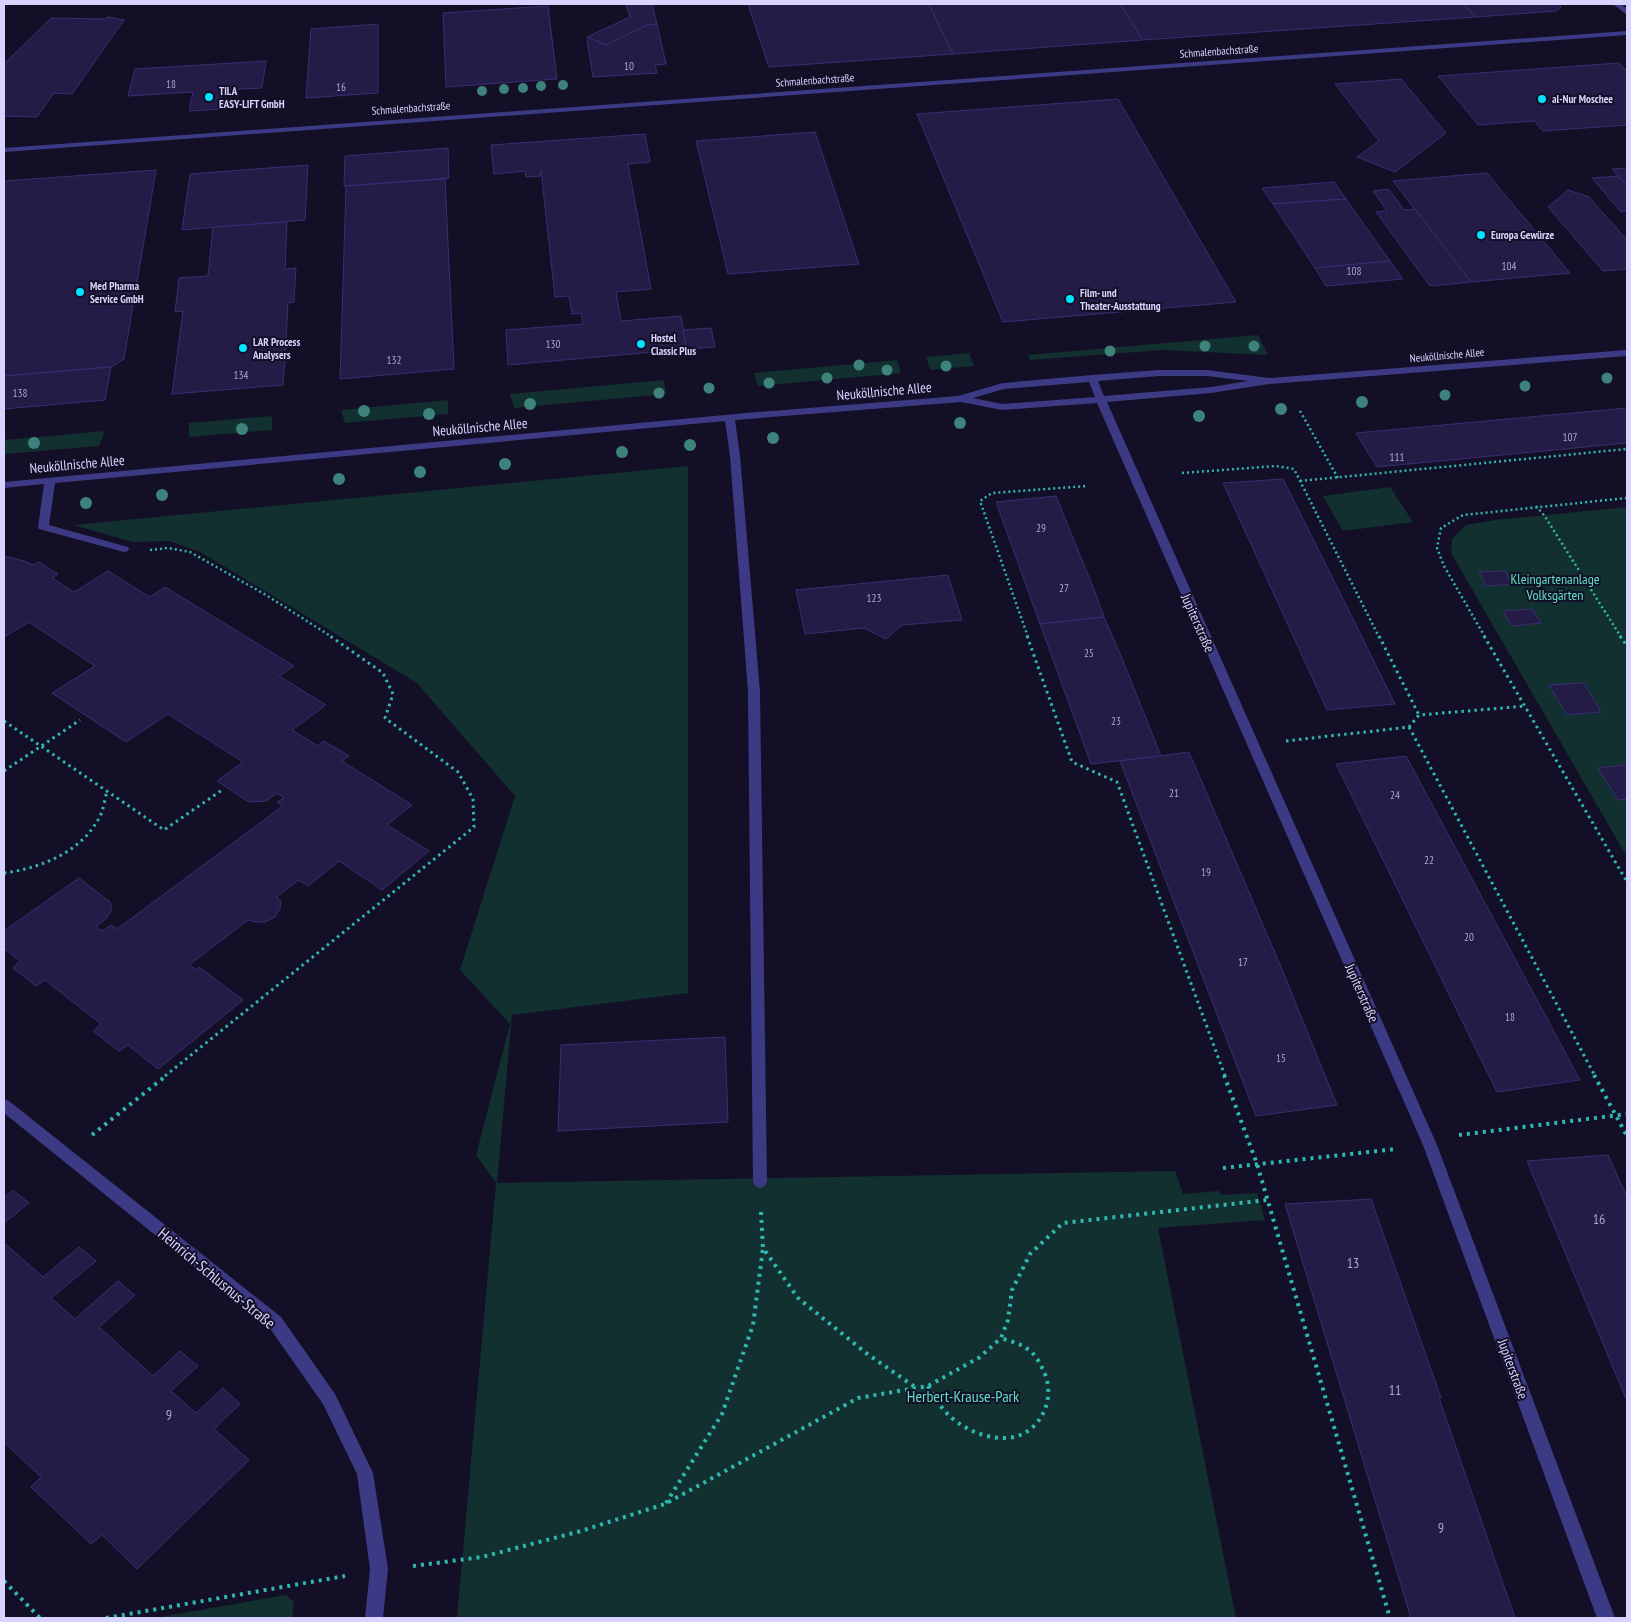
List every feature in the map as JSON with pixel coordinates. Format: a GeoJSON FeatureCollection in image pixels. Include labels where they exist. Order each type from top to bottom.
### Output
{"type":"FeatureCollection","features":[{"type":"Feature","properties":{"kind":"street"},"geometry":{"type":"LineString","coordinates":[[1617,4],[1627,13]]}},
{"type":"Feature","properties":{"kind":"street","name":"Schmalenbachstraße"},"geometry":{"type":"LineString","coordinates":[[4,150],[1627,33]]}},
{"type":"Feature","properties":{"kind":"street","name":"Neuköllnische Allee"},"geometry":{"type":"LineString","coordinates":[[959,399],[1002,407],[1211,390],[1269,381],[1627,352]]}},
{"type":"Feature","properties":{"kind":"street","name":"Neuköllnische Allee"},"geometry":{"type":"LineString","coordinates":[[4,485],[730,418],[959,399],[1003,386],[1159,372],[1207,373],[1269,381]]}},
{"type":"Feature","properties":{"kind":"street","name":"Jupiterstraße"},"geometry":{"type":"LineString","coordinates":[[1092,378],[1251,745],[1429,1142],[1606,1618]]}},
{"type":"Feature","properties":{"kind":"street"},"geometry":{"type":"LineString","coordinates":[[730,418],[754,692],[760,1182]]}},
{"type":"Feature","properties":{"kind":"street"},"geometry":{"type":"LineString","coordinates":[[50,481],[43,526],[124,549]]}},
{"type":"Feature","properties":{"kind":"street","name":"Heinrich-Schlusnus-Straße"},"geometry":{"type":"LineString","coordinates":[[4,1105],[274,1322],[329,1399],[365,1473],[379,1569],[374,1618]]}},
{"type":"Feature","properties":{"kind":"path"},"geometry":{"type":"LineString","coordinates":[[1300,411],[1338,478]]}},
{"type":"Feature","properties":{"kind":"path"},"geometry":{"type":"LineString","coordinates":[[1300,481],[1627,449]]}},
{"type":"Feature","properties":{"kind":"path"},"geometry":{"type":"LineString","coordinates":[[1182,473],[1276,466],[1294,469],[1419,715]]}},
{"type":"Feature","properties":{"kind":"path"},"geometry":{"type":"LineString","coordinates":[[1087,486],[992,493],[980,501],[1072,762],[1117,782],[1257,1164],[1390,1618]]}},
{"type":"Feature","properties":{"kind":"path"},"geometry":{"type":"LineString","coordinates":[[1627,498],[1463,515],[1441,528],[1437,548],[1444,566],[1627,882]]}},
{"type":"Feature","properties":{"kind":"path"},"geometry":{"type":"LineString","coordinates":[[1536,506],[1544,515],[1627,646]]}},
{"type":"Feature","properties":{"kind":"path"},"geometry":{"type":"LineString","coordinates":[[66,1156],[474,827],[473,799],[458,772],[385,718],[393,694],[383,673],[334,638],[266,595],[190,552],[168,548],[134,552],[124,549]]}},
{"type":"Feature","properties":{"kind":"path"},"geometry":{"type":"LineString","coordinates":[[1251,745],[1409,727],[1419,715],[1526,706]]}},
{"type":"Feature","properties":{"kind":"path"},"geometry":{"type":"LineString","coordinates":[[4,771],[80,720]]}},
{"type":"Feature","properties":{"kind":"path"},"geometry":{"type":"LineString","coordinates":[[4,721],[164,830],[222,790]]}},
{"type":"Feature","properties":{"kind":"path"},"geometry":{"type":"LineString","coordinates":[[1409,727],[1618,1115],[1627,1136]]}},
{"type":"Feature","properties":{"kind":"path"},"geometry":{"type":"LineString","coordinates":[[4,873],[15,872],[47,862],[70,848],[90,831],[102,814],[107,791]]}},
{"type":"Feature","properties":{"kind":"path"},"geometry":{"type":"LineString","coordinates":[[1223,1168],[1429,1142],[1627,1114]]}},
{"type":"Feature","properties":{"kind":"path"},"geometry":{"type":"LineString","coordinates":[[665,1504],[722,1414],[753,1325],[763,1248],[760,1182]]}},
{"type":"Feature","properties":{"kind":"path"},"geometry":{"type":"LineString","coordinates":[[106,1618],[379,1569],[482,1557],[580,1531],[665,1504],[858,1398],[928,1386],[980,1357],[1001,1338],[1008,1320],[1012,1290],[1030,1254],[1063,1223],[1267,1200]]}},
{"type":"Feature","properties":{"kind":"path"},"geometry":{"type":"LineString","coordinates":[[763,1248],[798,1298],[866,1353],[916,1387]]}},
{"type":"Feature","properties":{"kind":"path"},"geometry":{"type":"LineString","coordinates":[[928,1386],[944,1411],[968,1429],[993,1438],[1015,1438],[1036,1427],[1048,1408],[1050,1387],[1042,1366],[1026,1349],[1001,1338]]}},
{"type":"Feature","properties":{"kind":"path"},"geometry":{"type":"LineString","coordinates":[[4,1581],[40,1618]]}},
{"type":"Feature","properties":{"kind":"green space"},"geometry":{"type":"Polygon","coordinates":[[[1258,335],[1268,355],[1163,350],[1030,360],[1028,355],[1258,335]]]}},
{"type":"Feature","properties":{"kind":"green space"},"geometry":{"type":"Polygon","coordinates":[[[969,353],[974,366],[930,370],[926,357],[969,353]]]}},
{"type":"Feature","properties":{"kind":"green space"},"geometry":{"type":"Polygon","coordinates":[[[897,360],[901,373],[758,386],[754,373],[897,360]]]}},
{"type":"Feature","properties":{"kind":"green space"},"geometry":{"type":"Polygon","coordinates":[[[664,380],[666,394],[514,408],[510,394],[664,380]]]}},
{"type":"Feature","properties":{"kind":"green space"},"geometry":{"type":"Polygon","coordinates":[[[448,400],[448,414],[345,423],[341,410],[448,400]]]}},
{"type":"Feature","properties":{"kind":"green space"},"geometry":{"type":"Polygon","coordinates":[[[272,416],[272,430],[189,437],[189,423],[272,416]]]}},
{"type":"Feature","properties":{"kind":"green space"},"geometry":{"type":"Polygon","coordinates":[[[105,431],[99,446],[4,454],[4,440],[105,431]]]}},
{"type":"Feature","properties":{"kind":"green space","name":"Herbert-Krause-Park"},"geometry":{"type":"Polygon","coordinates":[[[688,466],[688,993],[512,1015],[497,1183],[1175,1171],[1183,1194],[1219,1191],[1221,1195],[1257,1193],[1265,1220],[1158,1228],[1236,1618],[457,1618],[496,1183],[476,1155],[510,1024],[460,970],[515,796],[417,683],[200,552],[169,541],[133,542],[73,525],[688,466]]]}},
{"type":"Feature","properties":{"kind":"green space"},"geometry":{"type":"Polygon","coordinates":[[[1390,487],[1413,522],[1343,531],[1323,496],[1390,487]]]}},
{"type":"Feature","properties":{"kind":"green space","name":"Kleingartenanlage Volksgärten"},"geometry":{"type":"Polygon","coordinates":[[[1627,507],[1627,857],[1451,553],[1452,539],[1466,525],[1495,520],[1627,507]]]}},
{"type":"Feature","properties":{"kind":"green space"},"geometry":{"type":"Polygon","coordinates":[[[286,1595],[294,1602],[292,1618],[155,1618],[286,1595]]]}},
{"type":"Feature","properties":{"kind":"building"},"geometry":{"type":"Polygon","coordinates":[[[626,4],[652,4],[657,24],[647,25],[606,45],[587,37],[630,17],[626,4]]]}},
{"type":"Feature","properties":{"kind":"building"},"geometry":{"type":"Polygon","coordinates":[[[748,4],[929,4],[953,54],[769,67],[748,4]]]}},
{"type":"Feature","properties":{"kind":"building"},"geometry":{"type":"Polygon","coordinates":[[[929,4],[1120,4],[1143,40],[953,54],[929,4]]]}},
{"type":"Feature","properties":{"kind":"building"},"geometry":{"type":"Polygon","coordinates":[[[1120,4],[1464,4],[1476,17],[1143,40],[1120,4]]]}},
{"type":"Feature","properties":{"kind":"building"},"geometry":{"type":"Polygon","coordinates":[[[1464,4],[1557,4],[1561,7],[1556,11],[1476,17],[1464,4]]]}},
{"type":"Feature","properties":{"kind":"building"},"geometry":{"type":"Polygon","coordinates":[[[548,6],[557,79],[446,87],[443,13],[548,6]]]}},
{"type":"Feature","properties":{"kind":"building"},"geometry":{"type":"Polygon","coordinates":[[[108,17],[124,20],[72,94],[54,93],[37,117],[4,116],[4,64],[51,18],[105,19],[108,17]]]}},
{"type":"Feature","properties":{"kind":"building"},"geometry":{"type":"Polygon","coordinates":[[[378,24],[378,93],[306,98],[311,29],[378,24]]]}},
{"type":"Feature","properties":{"kind":"building"},"geometry":{"type":"Polygon","coordinates":[[[657,24],[666,64],[655,65],[657,73],[593,77],[587,40],[590,38],[606,45],[647,25],[657,24]]]}},
{"type":"Feature","properties":{"kind":"building"},"geometry":{"type":"Polygon","coordinates":[[[266,61],[262,88],[223,90],[220,109],[189,111],[193,92],[128,96],[135,69],[266,61]]]}},
{"type":"Feature","properties":{"kind":"building","name":"al-Nur Moschee"},"geometry":{"type":"Polygon","coordinates":[[[1619,63],[1627,71],[1627,125],[1543,131],[1534,121],[1478,125],[1438,76],[1619,63]]]}},
{"type":"Feature","properties":{"kind":"building"},"geometry":{"type":"Polygon","coordinates":[[[1401,79],[1446,133],[1395,172],[1357,157],[1379,141],[1335,84],[1401,79]]]}},
{"type":"Feature","properties":{"kind":"building"},"geometry":{"type":"Polygon","coordinates":[[[1118,99],[1236,302],[1003,322],[917,114],[1118,99]]]}},
{"type":"Feature","properties":{"kind":"building"},"geometry":{"type":"Polygon","coordinates":[[[815,132],[859,264],[728,274],[696,141],[815,132]]]}},
{"type":"Feature","properties":{"kind":"building"},"geometry":{"type":"Polygon","coordinates":[[[645,134],[650,162],[628,164],[651,289],[616,292],[621,321],[681,316],[687,349],[508,365],[506,330],[583,324],[581,313],[572,314],[569,296],[555,297],[541,170],[540,176],[526,177],[525,171],[494,174],[491,145],[645,134]]]}},
{"type":"Feature","properties":{"kind":"building"},"geometry":{"type":"Polygon","coordinates":[[[448,148],[449,178],[344,186],[345,156],[448,148]]]}},
{"type":"Feature","properties":{"kind":"building"},"geometry":{"type":"Polygon","coordinates":[[[308,165],[305,220],[182,230],[190,174],[308,165]]]}},
{"type":"Feature","properties":{"kind":"building"},"geometry":{"type":"Polygon","coordinates":[[[1627,168],[1627,186],[1612,169],[1627,168]]]}},
{"type":"Feature","properties":{"kind":"building","name":"Med Pharma Service GmbH"},"geometry":{"type":"Polygon","coordinates":[[[156,170],[124,359],[111,367],[4,376],[4,181],[156,170]]]}},
{"type":"Feature","properties":{"kind":"building"},"geometry":{"type":"Polygon","coordinates":[[[1487,173],[1570,273],[1471,282],[1393,181],[1487,173]]]}},
{"type":"Feature","properties":{"kind":"building"},"geometry":{"type":"Polygon","coordinates":[[[1618,176],[1627,186],[1627,211],[1621,212],[1592,178],[1618,176]]]}},
{"type":"Feature","properties":{"kind":"building"},"geometry":{"type":"Polygon","coordinates":[[[445,179],[454,369],[340,379],[346,186],[445,179]]]}},
{"type":"Feature","properties":{"kind":"building"},"geometry":{"type":"Polygon","coordinates":[[[1334,182],[1346,199],[1273,204],[1262,188],[1334,182]]]}},
{"type":"Feature","properties":{"kind":"building"},"geometry":{"type":"Polygon","coordinates":[[[1389,189],[1404,210],[1415,209],[1471,282],[1430,286],[1376,212],[1387,211],[1373,191],[1389,189]]]}},
{"type":"Feature","properties":{"kind":"building"},"geometry":{"type":"Polygon","coordinates":[[[1568,190],[1589,197],[1627,240],[1627,269],[1603,271],[1548,207],[1568,190]]]}},
{"type":"Feature","properties":{"kind":"building"},"geometry":{"type":"Polygon","coordinates":[[[1346,199],[1390,261],[1315,268],[1273,204],[1346,199]]]}},
{"type":"Feature","properties":{"kind":"building"},"geometry":{"type":"Polygon","coordinates":[[[287,222],[285,269],[296,268],[294,302],[288,303],[286,339],[270,340],[270,347],[286,346],[283,385],[172,394],[183,311],[175,312],[179,278],[208,276],[213,227],[287,222]]]}},
{"type":"Feature","properties":{"kind":"building"},"geometry":{"type":"Polygon","coordinates":[[[1390,261],[1403,279],[1326,286],[1315,268],[1390,261]]]}},
{"type":"Feature","properties":{"kind":"building"},"geometry":{"type":"Polygon","coordinates":[[[711,328],[715,347],[687,349],[683,330],[711,328]]]}},
{"type":"Feature","properties":{"kind":"building"},"geometry":{"type":"Polygon","coordinates":[[[111,367],[105,400],[4,409],[4,376],[111,367]]]}},
{"type":"Feature","properties":{"kind":"building"},"geometry":{"type":"Polygon","coordinates":[[[1627,408],[1627,443],[1377,467],[1356,433],[1627,408]]]}},
{"type":"Feature","properties":{"kind":"building"},"geometry":{"type":"Polygon","coordinates":[[[1283,479],[1395,704],[1327,710],[1223,483],[1283,479]]]}},
{"type":"Feature","properties":{"kind":"building"},"geometry":{"type":"Polygon","coordinates":[[[1056,496],[1104,617],[1040,624],[996,502],[1056,496]]]}},
{"type":"Feature","properties":{"kind":"building"},"geometry":{"type":"Polygon","coordinates":[[[4,556],[33,565],[39,562],[58,574],[52,578],[74,592],[108,571],[150,597],[165,587],[294,666],[279,676],[326,705],[292,730],[318,746],[324,741],[349,756],[342,761],[412,805],[387,825],[429,851],[382,890],[339,861],[308,886],[298,880],[277,897],[281,902],[280,909],[275,917],[265,922],[248,920],[189,965],[196,970],[199,967],[243,1000],[158,1069],[128,1045],[119,1051],[93,1031],[101,1024],[45,980],[36,986],[13,968],[20,961],[4,948],[4,931],[79,878],[110,902],[112,907],[105,920],[96,926],[102,931],[111,925],[117,929],[283,806],[277,802],[284,798],[277,793],[266,801],[249,802],[217,781],[243,762],[168,714],[126,742],[52,693],[95,666],[29,622],[4,637],[4,556]]]}},
{"type":"Feature","properties":{"kind":"building"},"geometry":{"type":"Polygon","coordinates":[[[1505,571],[1512,584],[1486,586],[1479,572],[1505,571]]]}},
{"type":"Feature","properties":{"kind":"building"},"geometry":{"type":"Polygon","coordinates":[[[948,575],[962,620],[902,625],[886,639],[864,628],[805,634],[796,590],[948,575]]]}},
{"type":"Feature","properties":{"kind":"building"},"geometry":{"type":"Polygon","coordinates":[[[1532,609],[1541,623],[1512,626],[1503,611],[1532,609]]]}},
{"type":"Feature","properties":{"kind":"building"},"geometry":{"type":"Polygon","coordinates":[[[1104,617],[1161,756],[1091,764],[1040,624],[1104,617]]]}},
{"type":"Feature","properties":{"kind":"building"},"geometry":{"type":"Polygon","coordinates":[[[1584,683],[1601,712],[1567,715],[1549,685],[1584,683]]]}},
{"type":"Feature","properties":{"kind":"building"},"geometry":{"type":"Polygon","coordinates":[[[1189,752],[1281,967],[1337,1105],[1256,1116],[1120,761],[1189,752]]]}},
{"type":"Feature","properties":{"kind":"building"},"geometry":{"type":"Polygon","coordinates":[[[1406,756],[1580,1080],[1497,1092],[1336,764],[1406,756]]]}},
{"type":"Feature","properties":{"kind":"building"},"geometry":{"type":"Polygon","coordinates":[[[1627,765],[1627,799],[1618,800],[1598,768],[1627,765]]]}},
{"type":"Feature","properties":{"kind":"building"},"geometry":{"type":"Polygon","coordinates":[[[725,1037],[728,1122],[558,1131],[561,1045],[725,1037]]]}},
{"type":"Feature","properties":{"kind":"building"},"geometry":{"type":"Polygon","coordinates":[[[1608,1155],[1627,1197],[1627,1401],[1527,1161],[1608,1155]]]}},
{"type":"Feature","properties":{"kind":"building"},"geometry":{"type":"Polygon","coordinates":[[[13,1190],[29,1203],[4,1223],[4,1198],[13,1190]]]}},
{"type":"Feature","properties":{"kind":"building"},"geometry":{"type":"Polygon","coordinates":[[[1371,1199],[1441,1398],[1439,1398],[1515,1618],[1411,1618],[1285,1204],[1371,1199]]]}},
{"type":"Feature","properties":{"kind":"building"},"geometry":{"type":"Polygon","coordinates":[[[4,1243],[43,1277],[79,1247],[96,1261],[51,1298],[75,1319],[118,1281],[135,1295],[99,1327],[153,1376],[180,1351],[198,1366],[171,1391],[196,1413],[223,1388],[240,1404],[214,1429],[249,1460],[137,1569],[102,1535],[91,1544],[31,1487],[41,1477],[4,1442],[4,1243]]]}},
{"type":"Feature","properties":{"kind":"place","name":"TILA EASY-LIFT GmbH"},"geometry":{"type":"Point","coordinates":[209,97]}},
{"type":"Feature","properties":{"kind":"place","name":"al-Nur Moschee"},"geometry":{"type":"Point","coordinates":[1542,99]}},
{"type":"Feature","properties":{"kind":"place","name":"Europa Gewürze"},"geometry":{"type":"Point","coordinates":[1481,235]}},
{"type":"Feature","properties":{"kind":"place","name":"Med Pharma Service GmbH"},"geometry":{"type":"Point","coordinates":[80,292]}},
{"type":"Feature","properties":{"kind":"place","name":"Film- und Theater-Ausstattung"},"geometry":{"type":"Point","coordinates":[1070,299]}},
{"type":"Feature","properties":{"kind":"place","name":"Hostel Classic Plus"},"geometry":{"type":"Point","coordinates":[641,344]}},
{"type":"Feature","properties":{"kind":"place","name":"LAR Process Analysers"},"geometry":{"type":"Point","coordinates":[243,348]}}]}
